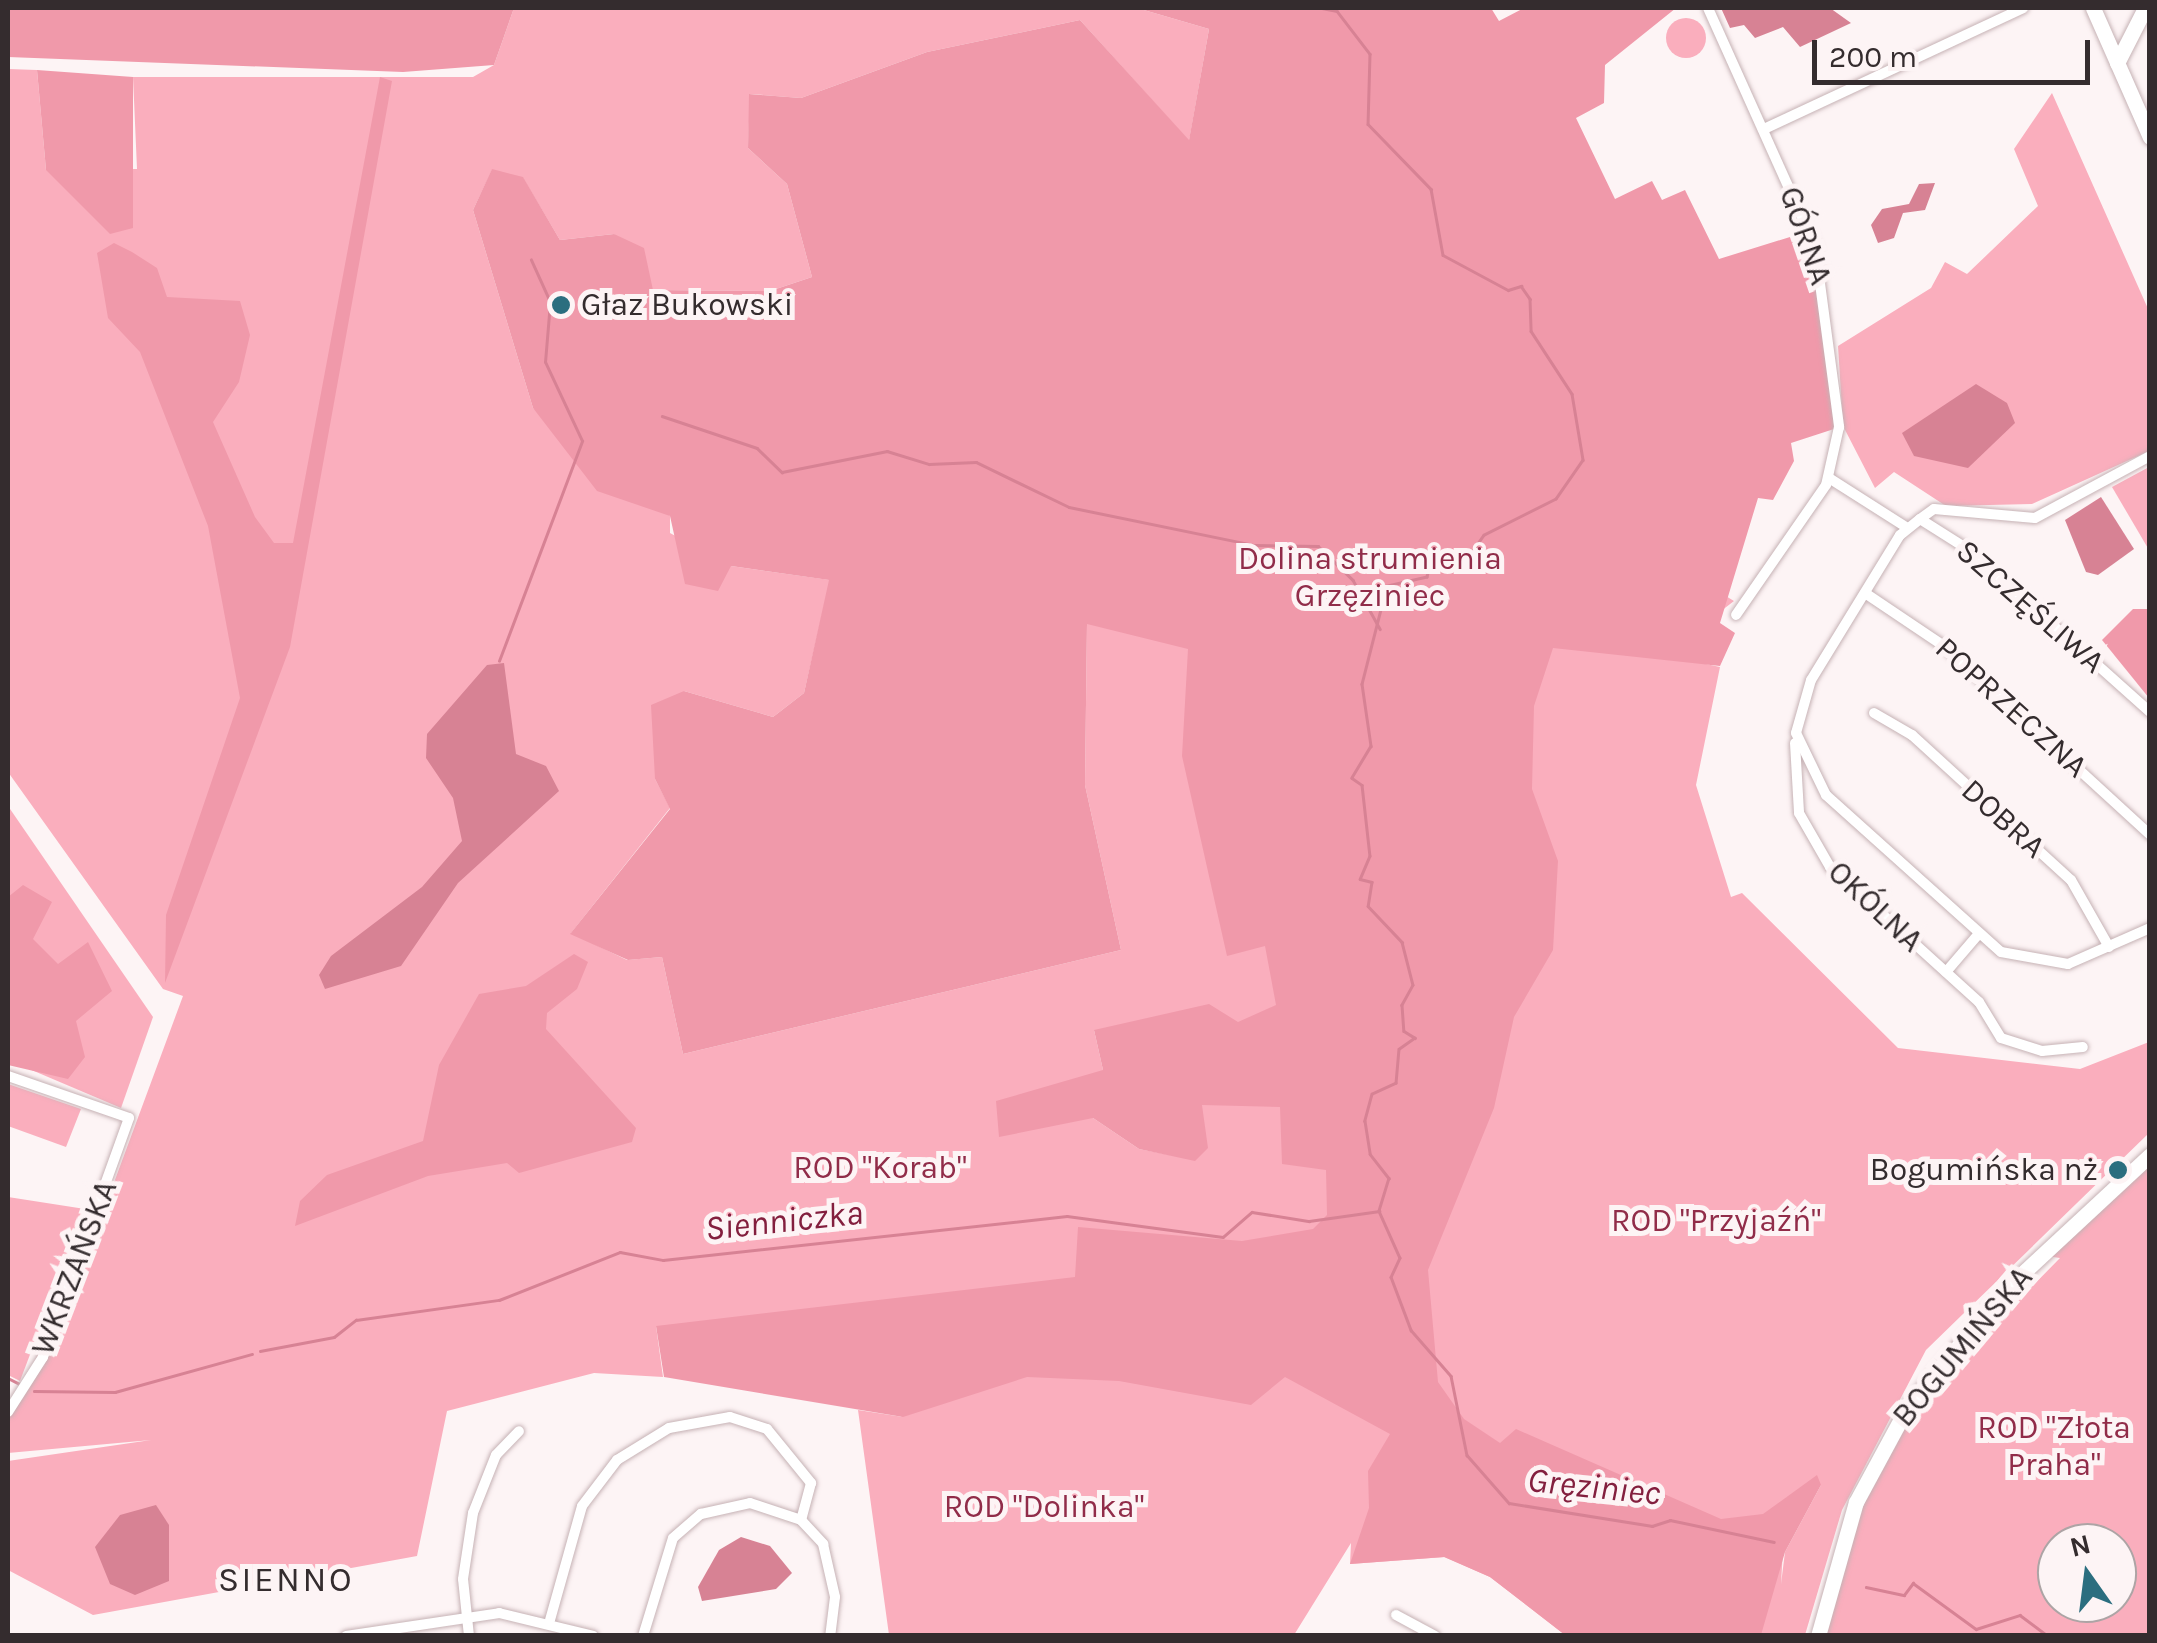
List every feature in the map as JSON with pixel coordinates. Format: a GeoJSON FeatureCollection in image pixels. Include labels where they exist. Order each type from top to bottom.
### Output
{"type":"FeatureCollection","features":[{"type":"Feature","properties":{"kind":"street","name":"GÓRNA"},"geometry":{"type":"LineString","coordinates":[[1708,8],[1811,233],[1827,299],[1839,426],[1829,478],[1736,615]]}},
{"type":"Feature","properties":{"kind":"street"},"geometry":{"type":"LineString","coordinates":[[1764,129],[2023,8]]}},
{"type":"Feature","properties":{"kind":"street"},"geometry":{"type":"LineString","coordinates":[[2093,8],[2150,137]]}},
{"type":"Feature","properties":{"kind":"street"},"geometry":{"type":"LineString","coordinates":[[2117,63],[2144,8]]}},
{"type":"Feature","properties":{"kind":"street"},"geometry":{"type":"LineString","coordinates":[[1829,478],[1906,526],[1934,510],[2036,518],[2150,456]]}},
{"type":"Feature","properties":{"kind":"street","name":"SZCZĘŚLIWA"},"geometry":{"type":"LineString","coordinates":[[1920,518],[1969,550],[2150,712]]}},
{"type":"Feature","properties":{"kind":"street","name":"OKÓLNA"},"geometry":{"type":"LineString","coordinates":[[1906,526],[1806,688],[1796,734],[1795,795],[1817,851],[1946,972],[1977,936]]}},
{"type":"Feature","properties":{"kind":"street","name":"POPRZECZNA"},"geometry":{"type":"LineString","coordinates":[[1864,592],[1952,653],[2150,834]]}},
{"type":"Feature","properties":{"kind":"street","name":"DOBRA"},"geometry":{"type":"LineString","coordinates":[[1874,713],[1912,735],[2070,880],[2109,947]]}},
{"type":"Feature","properties":{"kind":"street","name":"OKÓLNA"},"geometry":{"type":"LineString","coordinates":[[1796,734],[1826,795],[1977,936],[2042,966],[2109,947],[2150,928]]}},
{"type":"Feature","properties":{"kind":"street"},"geometry":{"type":"LineString","coordinates":[[1946,972],[2008,1042],[2083,1046]]}},
{"type":"Feature","properties":{"kind":"street","name":"WKRZAŃSKA"},"geometry":{"type":"LineString","coordinates":[[8,1076],[130,1118],[43,1357],[8,1412]]}},
{"type":"Feature","properties":{"kind":"street","name":"BOGUMIŃSKA"},"geometry":{"type":"LineString","coordinates":[[1818,1636],[1856,1502],[1914,1398],[2010,1285],[2150,1155]]}},
{"type":"Feature","properties":{"kind":"street"},"geometry":{"type":"LineString","coordinates":[[550,1620],[582,1506],[617,1460],[669,1428],[730,1417],[767,1429],[811,1483],[800,1520]]}},
{"type":"Feature","properties":{"kind":"street"},"geometry":{"type":"LineString","coordinates":[[469,1636],[466,1617],[473,1512],[496,1455],[518,1431]]}},
{"type":"Feature","properties":{"kind":"street"},"geometry":{"type":"LineString","coordinates":[[643,1636],[662,1554],[690,1521],[750,1503],[800,1520],[833,1569],[830,1636]]}},
{"type":"Feature","properties":{"kind":"street"},"geometry":{"type":"LineString","coordinates":[[1396,1615],[1435,1636]]}},
{"type":"Feature","properties":{"kind":"street"},"geometry":{"type":"LineString","coordinates":[[346,1636],[466,1617],[550,1620],[592,1636]]}},
{"type":"Feature","properties":{"kind":"green space"},"geometry":{"type":"Polygon","coordinates":[[[8,8],[514,8],[494,65],[403,72],[8,57],[8,8]]]}},
{"type":"Feature","properties":{"kind":"green space"},"geometry":{"type":"Polygon","coordinates":[[[514,8],[1137,8],[1209,29],[1189,141],[1080,20],[927,52],[801,98],[750,94],[748,148],[787,184],[812,277],[770,291],[653,290],[614,234],[560,240],[523,178],[492,170],[473,210],[533,408],[670,516],[670,533],[731,566],[830,580],[804,693],[773,717],[684,691],[655,779],[670,808],[571,933],[627,960],[662,957],[683,1054],[1121,950],[1085,785],[1087,623],[1143,637],[1061,403],[1474,64],[1524,8],[1613,211],[1767,450],[1701,581],[1734,601],[1664,655],[1720,667],[1696,785],[1731,897],[1742,893],[1898,1048],[2080,1069],[2149,1042],[2149,1133],[1926,1350],[1842,1510],[1805,1635],[1565,1635],[1490,1577],[1445,1557],[1350,1564],[1351,1543],[1294,1635],[889,1635],[858,1410],[903,1417],[656,1326],[663,1377],[594,1373],[447,1411],[417,1556],[93,1615],[8,1570],[8,1461],[151,1440],[8,1453],[8,1415],[89,1250],[183,996],[163,989],[8,772],[8,69],[37,70],[46,170],[137,169],[133,77],[473,77],[494,65],[514,8]],[[1094,1030],[1103,1070],[1093,1118],[1139,1149],[1196,1160],[1094,1030]],[[1821,1485],[1786,1498],[1781,1584],[1785,1552],[1821,1485]]]}},
{"type":"Feature","properties":{"kind":"green space","name":"Dolina strumienia Grzęziniec"},"geometry":{"type":"Polygon","coordinates":[[[1137,8],[1491,8],[1499,21],[1524,8],[1676,8],[1605,65],[1604,103],[1576,118],[1615,199],[1652,181],[1662,200],[1685,190],[1719,259],[1806,232],[1830,350],[1834,429],[1791,443],[1794,461],[1773,500],[1758,498],[1720,623],[1735,633],[1720,666],[1553,648],[1534,706],[1532,789],[1558,861],[1553,950],[1514,1017],[1494,1108],[1428,1270],[1438,1382],[1464,1419],[1500,1443],[1516,1429],[1721,1519],[1763,1514],[1817,1475],[1821,1485],[1785,1552],[1761,1635],[1565,1635],[1490,1577],[1444,1557],[1350,1564],[1369,1508],[1368,1471],[1390,1434],[1285,1377],[1251,1405],[1119,1381],[1027,1377],[903,1417],[664,1377],[656,1326],[1075,1277],[1078,1227],[1242,1241],[1313,1229],[1327,1215],[1326,1170],[1282,1164],[1280,1107],[1202,1105],[1208,1148],[1195,1161],[1139,1149],[1093,1118],[999,1137],[996,1101],[1103,1070],[1094,1030],[1209,1004],[1238,1022],[1276,1005],[1265,946],[1227,956],[1182,756],[1188,649],[1087,624],[1085,785],[1121,950],[683,1054],[662,957],[628,960],[570,934],[670,809],[655,779],[651,705],[684,691],[773,717],[804,693],[829,580],[731,566],[718,591],[685,584],[670,516],[597,491],[533,408],[473,210],[492,169],[523,177],[560,240],[614,234],[644,248],[653,290],[770,291],[812,277],[787,184],[748,148],[749,94],[801,98],[927,52],[1080,20],[1189,140],[1209,29],[1137,8]]]}},
{"type":"Feature","properties":{"kind":"green space"},"geometry":{"type":"Polygon","coordinates":[[[1686,18],[1700,24],[1706,38],[1700,52],[1686,58],[1672,52],[1666,38],[1672,24],[1686,18]]]}},
{"type":"Feature","properties":{"kind":"green space"},"geometry":{"type":"Polygon","coordinates":[[[37,70],[133,77],[133,228],[110,234],[46,170],[37,70]]]}},
{"type":"Feature","properties":{"kind":"green space"},"geometry":{"type":"Polygon","coordinates":[[[380,77],[392,81],[290,647],[165,983],[166,915],[240,698],[208,526],[140,352],[108,318],[97,253],[114,243],[132,252],[157,268],[167,297],[240,301],[250,335],[239,382],[213,422],[255,517],[274,543],[293,543],[380,77]]]}},
{"type":"Feature","properties":{"kind":"green space"},"geometry":{"type":"Polygon","coordinates":[[[2052,93],[2149,311],[2149,451],[2032,504],[1946,506],[1894,472],[1875,488],[1843,426],[1838,346],[1931,288],[1945,262],[1967,274],[2038,206],[2014,149],[2052,93]]]}},
{"type":"Feature","properties":{"kind":"green space"},"geometry":{"type":"Polygon","coordinates":[[[2149,467],[2149,550],[2112,487],[2149,467]]]}},
{"type":"Feature","properties":{"kind":"green space"},"geometry":{"type":"Polygon","coordinates":[[[2133,609],[2149,609],[2149,698],[2102,640],[2133,609]]]}},
{"type":"Feature","properties":{"kind":"green space"},"geometry":{"type":"Polygon","coordinates":[[[8,806],[153,1017],[121,1108],[8,1060],[8,806]]]}},
{"type":"Feature","properties":{"kind":"green space"},"geometry":{"type":"Polygon","coordinates":[[[23,885],[52,902],[33,939],[58,964],[88,942],[112,991],[76,1021],[85,1057],[68,1079],[8,1065],[8,897],[23,885]]]}},
{"type":"Feature","properties":{"kind":"green space"},"geometry":{"type":"Polygon","coordinates":[[[574,954],[588,962],[577,989],[547,1013],[546,1029],[636,1128],[632,1142],[519,1173],[507,1163],[428,1176],[295,1226],[300,1201],[327,1175],[423,1141],[439,1065],[479,994],[526,986],[574,954]]]}},
{"type":"Feature","properties":{"kind":"green space"},"geometry":{"type":"Polygon","coordinates":[[[8,1084],[81,1109],[66,1147],[8,1126],[8,1084]]]}},
{"type":"Feature","properties":{"kind":"green space","name":"ROD \"Złota Praha\""},"geometry":{"type":"Polygon","coordinates":[[[2149,1162],[2149,1635],[1822,1636],[1860,1505],[1913,1408],[2060,1258],[2047,1256],[2149,1162]]]}},
{"type":"Feature","properties":{"kind":"green space"},"geometry":{"type":"Polygon","coordinates":[[[8,1197],[85,1209],[20,1381],[8,1375],[8,1197]]]}},
{"type":"Feature","properties":{"kind":"shaded area"},"geometry":{"type":"Polygon","coordinates":[[[1721,8],[1830,8],[1851,23],[1800,47],[1783,27],[1755,38],[1744,25],[1730,28],[1721,8]]]}},
{"type":"Feature","properties":{"kind":"shaded area"},"geometry":{"type":"Polygon","coordinates":[[[1935,183],[1925,210],[1903,213],[1894,238],[1878,243],[1871,225],[1882,209],[1909,204],[1919,184],[1935,183]]]}},
{"type":"Feature","properties":{"kind":"shaded area"},"geometry":{"type":"Polygon","coordinates":[[[1976,384],[2007,403],[2015,423],[1968,468],[1914,456],[1902,433],[1976,384]]]}},
{"type":"Feature","properties":{"kind":"shaded area"},"geometry":{"type":"Polygon","coordinates":[[[2101,497],[2134,549],[2098,575],[2086,572],[2065,520],[2101,497]]]}},
{"type":"Feature","properties":{"kind":"shaded area"},"geometry":{"type":"Polygon","coordinates":[[[504,663],[516,754],[546,766],[559,791],[458,883],[401,966],[325,989],[319,975],[331,956],[422,887],[462,841],[453,798],[426,758],[427,734],[487,665],[504,663]]]}},
{"type":"Feature","properties":{"kind":"shaded area"},"geometry":{"type":"Polygon","coordinates":[[[156,1505],[169,1525],[169,1581],[135,1595],[110,1584],[95,1547],[120,1515],[156,1505]]]}},
{"type":"Feature","properties":{"kind":"shaded area"},"geometry":{"type":"Polygon","coordinates":[[[741,1537],[770,1546],[792,1573],[776,1589],[702,1601],[698,1587],[719,1550],[741,1537]]]}},
{"type":"Feature","properties":{"kind":"waterway","name":"Gręziniec"},"geometry":{"type":"LineString","coordinates":[[1322,8],[1337,11],[1370,54],[1368,124],[1431,189],[1443,255],[1508,290],[1521,286],[1530,299],[1531,331],[1572,394],[1583,460],[1556,499],[1484,535],[1467,559],[1430,564],[1427,577],[1387,586],[1362,684],[1371,746],[1352,778],[1362,785],[1370,856],[1360,879],[1372,882],[1368,906],[1402,942],[1413,985],[1402,1005],[1404,1031],[1415,1038],[1399,1049],[1396,1083],[1372,1094],[1365,1121],[1370,1154],[1389,1178],[1379,1211],[1400,1258],[1391,1277],[1411,1330],[1451,1376],[1467,1455],[1509,1503],[1652,1526],[1670,1520],[1774,1542]]}},
{"type":"Feature","properties":{"kind":"waterway"},"geometry":{"type":"LineString","coordinates":[[499,661],[582,441],[545,362],[550,302],[531,260]]}},
{"type":"Feature","properties":{"kind":"waterway"},"geometry":{"type":"LineString","coordinates":[[662,416],[757,448],[782,472],[887,451],[929,464],[976,462],[1069,507],[1254,545],[1318,546],[1353,580],[1380,629]]}},
{"type":"Feature","properties":{"kind":"waterway","name":"Sienniczka"},"geometry":{"type":"LineString","coordinates":[[260,1351],[334,1337],[356,1320],[499,1300],[620,1252],[663,1260],[1067,1216],[1223,1237],[1252,1212],[1309,1221],[1379,1211]]}},
{"type":"Feature","properties":{"kind":"waterway","name":"Sienniczka"},"geometry":{"type":"LineString","coordinates":[[34,1391],[115,1392],[252,1354]]}},
{"type":"Feature","properties":{"kind":"waterway","name":"Sienniczka"},"geometry":{"type":"LineString","coordinates":[[8,1378],[20,1384]]}},
{"type":"Feature","properties":{"kind":"waterway","name":"Gręziniec"},"geometry":{"type":"LineString","coordinates":[[1866,1587],[1904,1595],[1913,1583],[1976,1629],[2020,1615],[2048,1636]]}},
{"type":"Feature","properties":{"kind":"place","name":"Głaz Bukowski"},"geometry":{"type":"Point","coordinates":[561,305]}},
{"type":"Feature","properties":{"kind":"place","name":"Bogumińska nż"},"geometry":{"type":"Point","coordinates":[2118,1170]}},
{"type":"Feature","properties":{"kind":"district","name":"SIENNO"},"geometry":{"type":"Point","coordinates":[286,1580]}},
{"type":"Feature","properties":{"kind":"park label","name":"ROD \"Korab\""},"geometry":{"type":"Point","coordinates":[880,1168]}},
{"type":"Feature","properties":{"kind":"park label","name":"ROD \"Przyjaźń\""},"geometry":{"type":"Point","coordinates":[1716,1221]}},
{"type":"Feature","properties":{"kind":"park label","name":"ROD \"Dolinka\""},"geometry":{"type":"Point","coordinates":[1044,1507]}}]}
